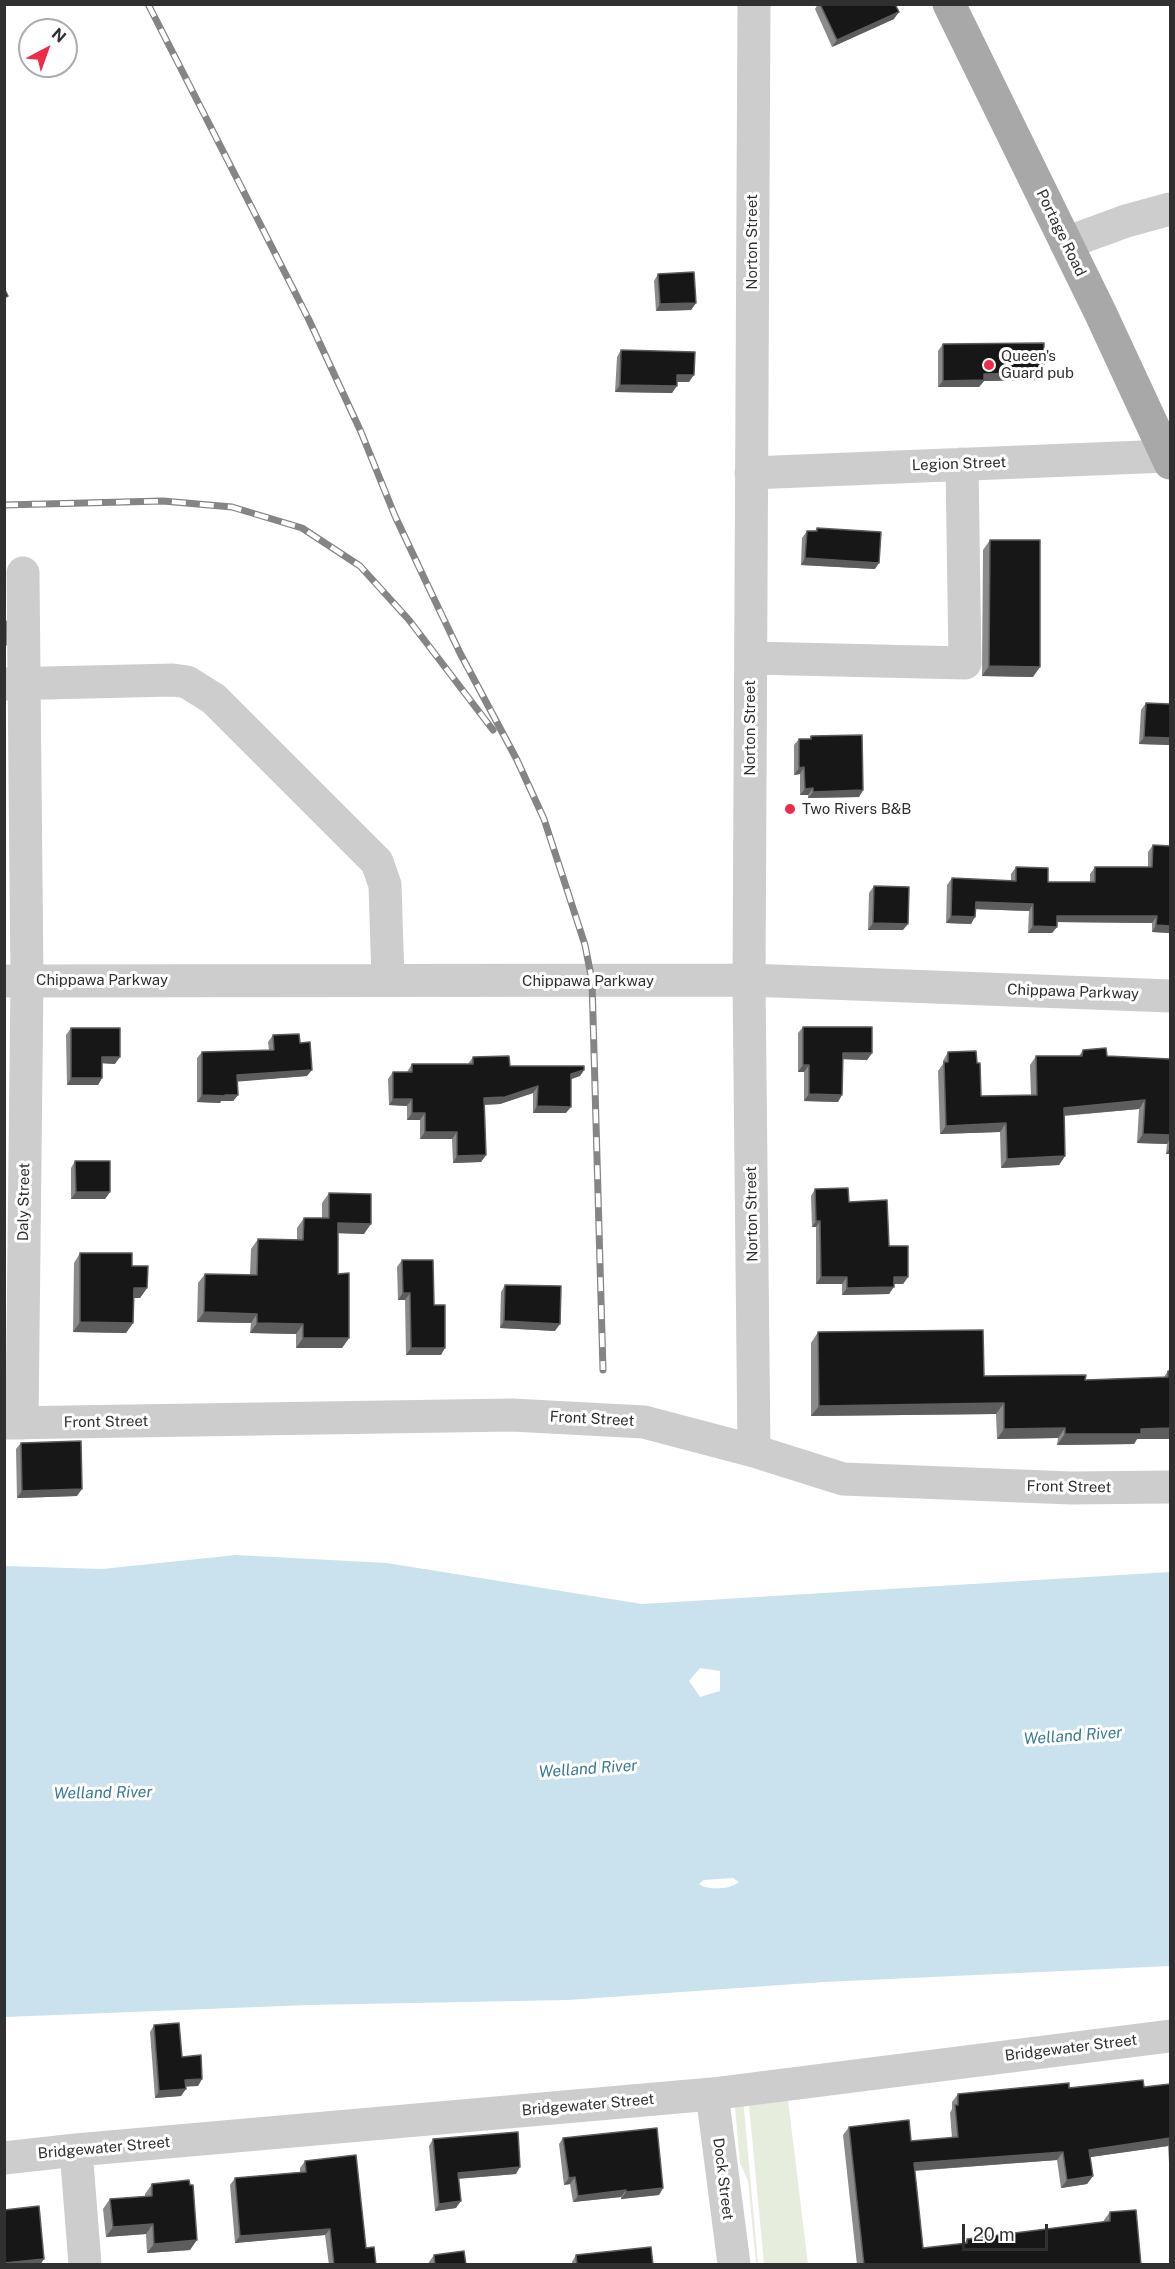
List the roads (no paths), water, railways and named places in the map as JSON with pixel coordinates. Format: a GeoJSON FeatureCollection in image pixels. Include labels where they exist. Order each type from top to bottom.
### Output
{"type":"FeatureCollection","features":[{"type":"Feature","properties":{"kind":"main road","name":"Portage Road"},"geometry":{"type":"LineString","coordinates":[[949,4],[1169,459]]}},
{"type":"Feature","properties":{"kind":"street","name":"Norton Street"},"geometry":{"type":"LineString","coordinates":[[754,4],[749,980],[754,1451]]}},
{"type":"Feature","properties":{"kind":"street"},"geometry":{"type":"LineString","coordinates":[[1066,243],[1126,221],[1170,209]]}},
{"type":"Feature","properties":{"kind":"street","name":"Legion Street"},"geometry":{"type":"LineString","coordinates":[[751,473],[962,464],[1169,459]]}},
{"type":"Feature","properties":{"kind":"street"},"geometry":{"type":"LineString","coordinates":[[751,658],[965,663],[962,464]]}},
{"type":"Feature","properties":{"kind":"street","name":"Daly Street"},"geometry":{"type":"LineString","coordinates":[[13,1423],[16,981],[14,684],[22,573]]}},
{"type":"Feature","properties":{"kind":"street"},"geometry":{"type":"LineString","coordinates":[[14,684],[173,680],[187,682],[214,699],[377,862],[386,885],[388,980]]}},
{"type":"Feature","properties":{"kind":"street","name":"Chippawa Parkway"},"geometry":{"type":"LineString","coordinates":[[16,981],[749,980],[1170,996]]}},
{"type":"Feature","properties":{"kind":"street","name":"Front Street"},"geometry":{"type":"LineString","coordinates":[[13,1423],[512,1415],[644,1422],[754,1451],[843,1479],[1071,1488],[1170,1487]]}},
{"type":"Feature","properties":{"kind":"street","name":"Bridgewater Street"},"geometry":{"type":"LineString","coordinates":[[4,2158],[712,2094],[1170,2036]]}},
{"type":"Feature","properties":{"kind":"street","name":"Dock Street"},"geometry":{"type":"LineString","coordinates":[[712,2094],[734,2265]]}},
{"type":"Feature","properties":{"kind":"street"},"geometry":{"type":"LineString","coordinates":[[76,2150],[85,2265]]}},
{"type":"Feature","properties":{"kind":"water","name":"Welland River"},"geometry":{"type":"Polygon","coordinates":[[[236,1555],[387,1563],[642,1604],[1170,1572],[1170,1966],[824,1982],[568,2000],[308,2005],[5,2017],[5,1566],[102,1569],[236,1555]],[[700,1668],[689,1681],[700,1697],[720,1691],[720,1671],[700,1668]],[[733,1878],[704,1880],[699,1884],[708,1888],[725,1888],[739,1882],[733,1878]]]}},
{"type":"Feature","properties":{"kind":"railway"},"geometry":{"type":"LineString","coordinates":[[148,4],[309,320],[427,584],[460,653],[517,760],[544,819],[585,945],[592,981],[603,1370]]}},
{"type":"Feature","properties":{"kind":"railway"},"geometry":{"type":"LineString","coordinates":[[4,505],[163,501],[232,507],[302,528],[360,566],[409,620],[493,730]]}},
{"type":"Feature","properties":{"kind":"place","name":"Queen's Guard pub"},"geometry":{"type":"Point","coordinates":[989,365]}},
{"type":"Feature","properties":{"kind":"place","name":"Two Rivers B&B"},"geometry":{"type":"Point","coordinates":[790,809]}}]}
